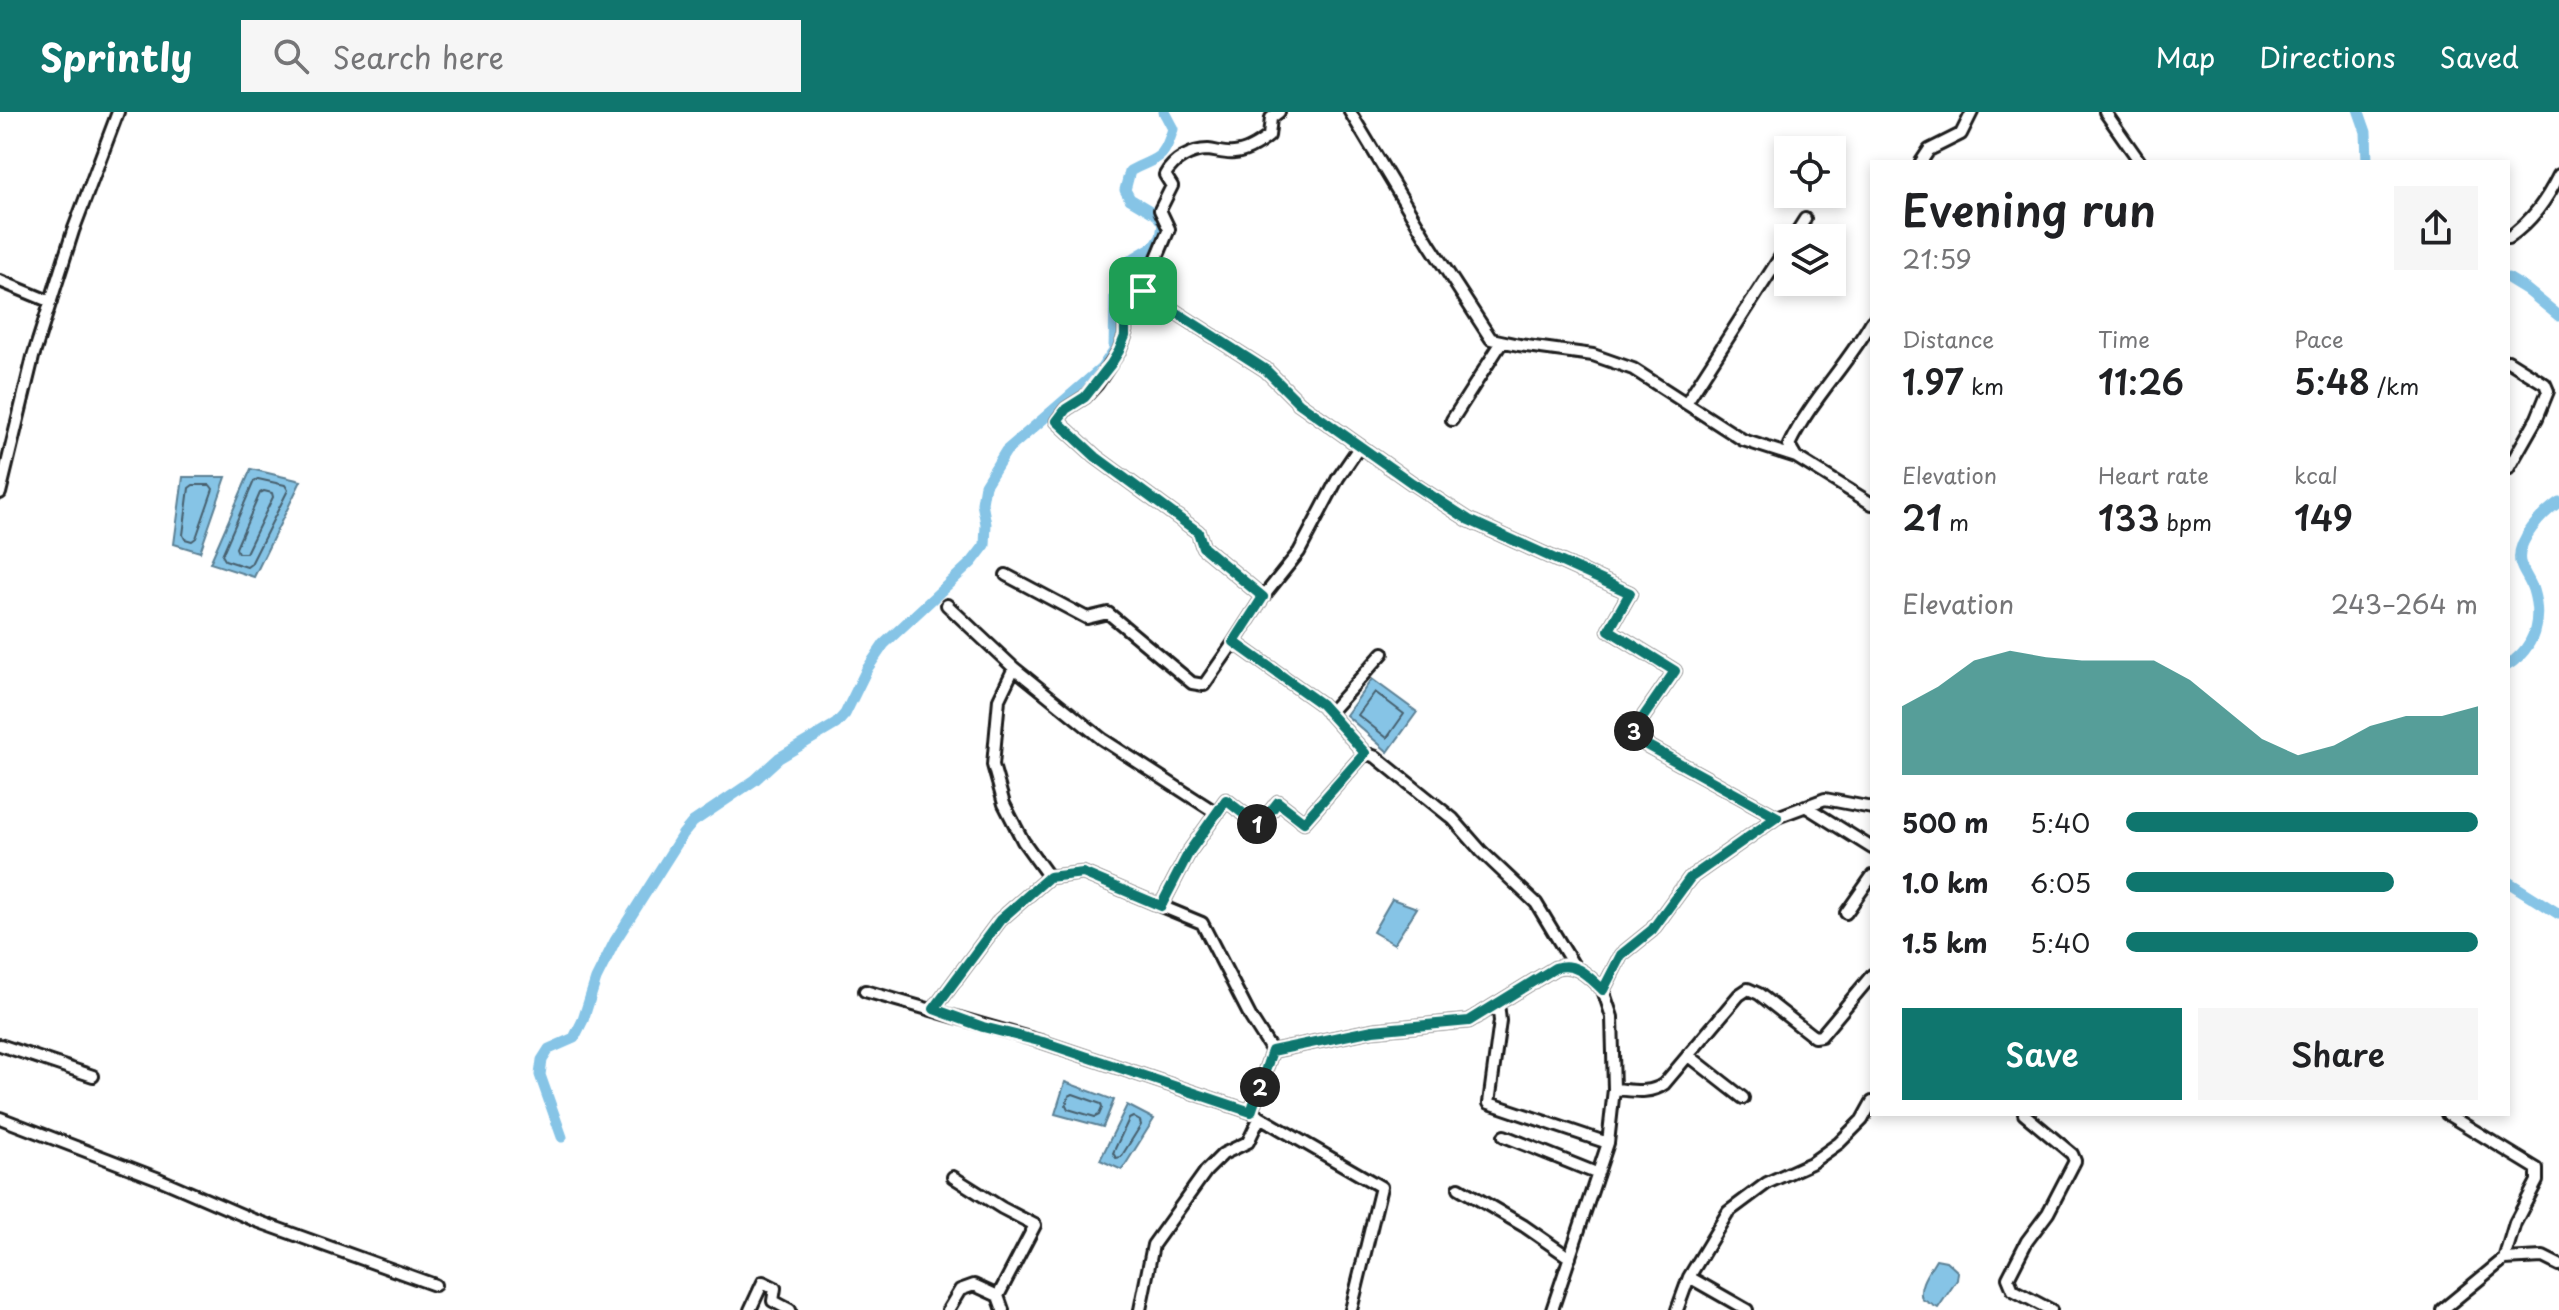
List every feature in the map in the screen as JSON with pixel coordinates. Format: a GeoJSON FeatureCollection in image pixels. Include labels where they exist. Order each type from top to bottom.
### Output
{"type":"FeatureCollection","features":[{"type":"Feature","properties":{"kind":"street"},"geometry":{"type":"LineString","coordinates":[[0,493],[33,357],[73,231],[118,112]]}},
{"type":"Feature","properties":{"kind":"street"},"geometry":{"type":"LineString","coordinates":[[1263,597],[1203,547],[1198,532],[1096,457],[1057,421],[1066,409],[1085,397],[1119,351],[1125,336],[1125,324],[1143,291],[1169,229],[1160,210],[1172,186],[1165,175],[1169,167],[1184,156],[1205,150],[1232,153],[1256,146],[1269,136],[1271,118],[1279,112]]}},
{"type":"Feature","properties":{"kind":"street"},"geometry":{"type":"LineString","coordinates":[[1350,112],[1491,339],[1593,355],[1633,369],[1743,440],[1796,457],[1870,503]]}},
{"type":"Feature","properties":{"kind":"street"},"geometry":{"type":"LineString","coordinates":[[1922,160],[1929,150],[1961,134],[1972,112]]}},
{"type":"Feature","properties":{"kind":"street"},"geometry":{"type":"LineString","coordinates":[[2105,112],[2139,160]]}},
{"type":"Feature","properties":{"kind":"street"},"geometry":{"type":"LineString","coordinates":[[2510,237],[2526,226],[2544,204],[2559,175]]}},
{"type":"Feature","properties":{"kind":"street"},"geometry":{"type":"LineString","coordinates":[[1802,224],[1805,219]]}},
{"type":"Feature","properties":{"kind":"street"},"geometry":{"type":"LineString","coordinates":[[1686,403],[1774,267]]}},
{"type":"Feature","properties":{"kind":"street"},"geometry":{"type":"LineString","coordinates":[[0,281],[51,302]]}},
{"type":"Feature","properties":{"kind":"street"},"geometry":{"type":"LineString","coordinates":[[1143,291],[1266,370],[1299,403],[1469,520],[1630,593],[1609,630],[1675,671],[1630,736],[1777,817]]}},
{"type":"Feature","properties":{"kind":"street"},"geometry":{"type":"LineString","coordinates":[[1796,457],[1789,445],[1797,428],[1870,325]]}},
{"type":"Feature","properties":{"kind":"street"},"geometry":{"type":"LineString","coordinates":[[1452,420],[1502,342]]}},
{"type":"Feature","properties":{"kind":"street"},"geometry":{"type":"LineString","coordinates":[[2510,362],[2545,384],[2548,391],[2537,418],[2510,465]]}},
{"type":"Feature","properties":{"kind":"street"},"geometry":{"type":"LineString","coordinates":[[1006,575],[1087,618],[1108,613],[1192,683],[1204,685],[1263,597],[1299,552],[1338,478],[1360,446]]}},
{"type":"Feature","properties":{"kind":"street"},"geometry":{"type":"LineString","coordinates":[[947,605],[1014,668],[1102,739],[1215,812]]}},
{"type":"Feature","properties":{"kind":"street"},"geometry":{"type":"LineString","coordinates":[[1234,642],[1321,704],[1365,753],[1376,757],[1453,819],[1481,851],[1536,903],[1574,966],[1603,990],[1612,1017],[1614,1089],[1608,1143],[1552,1310]]}},
{"type":"Feature","properties":{"kind":"street"},"geometry":{"type":"LineString","coordinates":[[1329,713],[1383,653]]}},
{"type":"Feature","properties":{"kind":"street"},"geometry":{"type":"LineString","coordinates":[[1014,668],[999,699],[993,765],[1004,804],[1023,841],[1049,877]]}},
{"type":"Feature","properties":{"kind":"street"},"geometry":{"type":"LineString","coordinates":[[1161,906],[1189,852],[1226,800],[1259,826],[1278,802],[1304,822],[1365,753]]}},
{"type":"Feature","properties":{"kind":"street"},"geometry":{"type":"LineString","coordinates":[[1603,990],[1621,955],[1652,930],[1690,878],[1777,817],[1825,799],[1870,808]]}},
{"type":"Feature","properties":{"kind":"street"},"geometry":{"type":"LineString","coordinates":[[1805,806],[1870,847]]}},
{"type":"Feature","properties":{"kind":"street"},"geometry":{"type":"LineString","coordinates":[[934,1009],[1000,920],[1049,877],[1083,873],[1202,923],[1251,1018],[1272,1051],[1248,1142],[1223,1154],[1206,1171],[1153,1245],[1140,1310]]}},
{"type":"Feature","properties":{"kind":"street"},"geometry":{"type":"LineString","coordinates":[[1846,913],[1870,879]]}},
{"type":"Feature","properties":{"kind":"street"},"geometry":{"type":"LineString","coordinates":[[1272,1051],[1373,1030],[1469,1021],[1555,968],[1574,966]]}},
{"type":"Feature","properties":{"kind":"street"},"geometry":{"type":"LineString","coordinates":[[1614,1089],[1655,1090],[1664,1084],[1739,995],[1748,989],[1759,994],[1814,1037],[1821,1036],[1870,977]]}},
{"type":"Feature","properties":{"kind":"street"},"geometry":{"type":"LineString","coordinates":[[865,991],[1043,1042],[1255,1114],[1381,1187],[1351,1310]]}},
{"type":"Feature","properties":{"kind":"street"},"geometry":{"type":"LineString","coordinates":[[1498,1003],[1500,1021],[1489,1103],[1608,1143]]}},
{"type":"Feature","properties":{"kind":"street"},"geometry":{"type":"LineString","coordinates":[[0,1045],[93,1076]]}},
{"type":"Feature","properties":{"kind":"street"},"geometry":{"type":"LineString","coordinates":[[1688,1055],[1743,1098]]}},
{"type":"Feature","properties":{"kind":"street"},"geometry":{"type":"LineString","coordinates":[[1677,1310],[1689,1277],[1728,1212],[1767,1183],[1811,1163],[1839,1143],[1862,1120],[1870,1106]]}},
{"type":"Feature","properties":{"kind":"street"},"geometry":{"type":"LineString","coordinates":[[2026,1116],[2072,1154],[2075,1161],[2048,1213],[2027,1241],[2008,1278],[2013,1290],[2051,1310]]}},
{"type":"Feature","properties":{"kind":"street"},"geometry":{"type":"LineString","coordinates":[[2442,1310],[2504,1259],[2515,1223],[2537,1181],[2537,1169],[2450,1116]]}},
{"type":"Feature","properties":{"kind":"street"},"geometry":{"type":"LineString","coordinates":[[0,1118],[159,1179],[254,1220],[435,1285]]}},
{"type":"Feature","properties":{"kind":"street"},"geometry":{"type":"LineString","coordinates":[[1504,1136],[1596,1173]]}},
{"type":"Feature","properties":{"kind":"street"},"geometry":{"type":"LineString","coordinates":[[953,1177],[1035,1225],[998,1296]]}},
{"type":"Feature","properties":{"kind":"street"},"geometry":{"type":"LineString","coordinates":[[1459,1188],[1524,1226],[1570,1258]]}},
{"type":"Feature","properties":{"kind":"street"},"geometry":{"type":"LineString","coordinates":[[2504,1259],[2543,1257],[2559,1265]]}},
{"type":"Feature","properties":{"kind":"street"},"geometry":{"type":"LineString","coordinates":[[1689,1277],[1747,1310]]}},
{"type":"Feature","properties":{"kind":"street"},"geometry":{"type":"LineString","coordinates":[[750,1310],[763,1282],[775,1288],[773,1301],[790,1310]]}},
{"type":"Feature","properties":{"kind":"street"},"geometry":{"type":"LineString","coordinates":[[948,1310],[960,1290],[974,1285],[998,1296],[1003,1310]]}},
{"type":"Feature","properties":{"kind":"water"},"geometry":{"type":"Polygon","coordinates":[[[251,469],[301,481],[254,577],[210,563],[251,469]]]}},
{"type":"Feature","properties":{"kind":"water"},"geometry":{"type":"Polygon","coordinates":[[[183,477],[226,477],[200,552],[174,544],[183,477]]]}},
{"type":"Feature","properties":{"kind":"water"},"geometry":{"type":"Polygon","coordinates":[[[1372,679],[1417,712],[1388,752],[1346,715],[1372,679]]]}},
{"type":"Feature","properties":{"kind":"water"},"geometry":{"type":"Polygon","coordinates":[[[1392,899],[1417,908],[1394,944],[1373,932],[1392,899]]]}},
{"type":"Feature","properties":{"kind":"water"},"geometry":{"type":"Polygon","coordinates":[[[1065,1082],[1114,1100],[1103,1127],[1055,1114],[1065,1082]]]}},
{"type":"Feature","properties":{"kind":"water"},"geometry":{"type":"Polygon","coordinates":[[[1127,1105],[1154,1119],[1122,1170],[1100,1160],[1127,1105]]]}},
{"type":"Feature","properties":{"kind":"water"},"geometry":{"type":"Polygon","coordinates":[[[1936,1259],[1946,1261],[1958,1272],[1957,1280],[1938,1308],[1922,1299],[1921,1294],[1924,1279],[1936,1259]]]}},
{"type":"Feature","properties":{"kind":"waterway"},"geometry":{"type":"LineString","coordinates":[[562,1137],[540,1075],[542,1060],[549,1049],[574,1038],[596,979],[615,941],[683,834],[693,822],[755,780],[779,758],[836,724],[845,714],[867,669],[884,644],[972,562],[985,545],[986,524],[982,503],[985,485],[1006,451],[1101,369],[1114,350],[1115,295],[1121,277],[1131,260],[1156,245],[1161,237],[1163,224],[1157,215],[1130,199],[1125,190],[1130,171],[1162,154],[1173,129],[1164,112]]}},
{"type":"Feature","properties":{"kind":"waterway"},"geometry":{"type":"LineString","coordinates":[[2359,112],[2366,132],[2367,160]]}},
{"type":"Feature","properties":{"kind":"waterway"},"geometry":{"type":"LineString","coordinates":[[2510,279],[2559,316]]}},
{"type":"Feature","properties":{"kind":"waterway"},"geometry":{"type":"LineString","coordinates":[[2510,663],[2525,650],[2536,622],[2536,601],[2520,562],[2522,545],[2539,520],[2559,502]]}},
{"type":"Feature","properties":{"kind":"waterway"},"geometry":{"type":"LineString","coordinates":[[2510,883],[2559,914]]}},
{"type":"Feature","properties":{"kind":"route"},"geometry":{"type":"LineString","coordinates":[[1143,291],[1266,370],[1299,403],[1469,520],[1630,593],[1609,630],[1675,671],[1630,736],[1777,817],[1690,878],[1652,930],[1621,955],[1603,990],[1574,966],[1564,965],[1469,1021],[1373,1030],[1272,1051],[1251,1112],[934,1009],[1000,920],[1049,877],[1083,873],[1161,906],[1189,852],[1226,800],[1259,826],[1278,802],[1304,822],[1365,753],[1321,704],[1234,642],[1263,597],[1203,547],[1198,532],[1096,457],[1057,421],[1066,409],[1085,397],[1111,364],[1125,336],[1125,324],[1143,291]]}}]}
